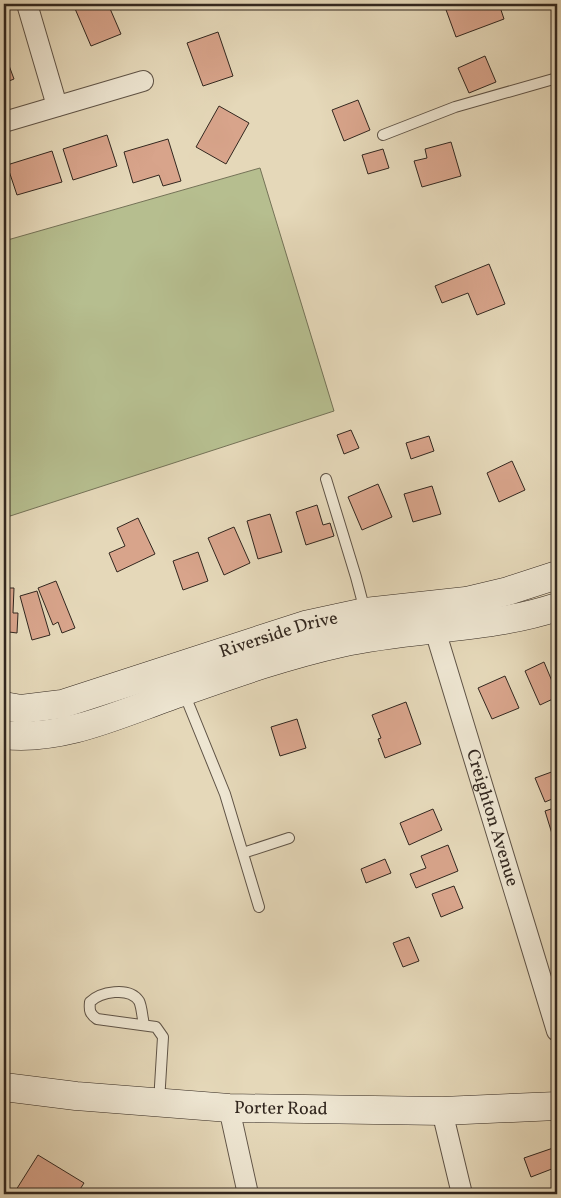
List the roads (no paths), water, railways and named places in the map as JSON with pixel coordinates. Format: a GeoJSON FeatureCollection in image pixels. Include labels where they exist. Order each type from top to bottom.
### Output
{"type":"FeatureCollection","features":[{"type":"Feature","properties":{"kind":"street"},"geometry":{"type":"LineString","coordinates":[[27,4],[57,106]]}},
{"type":"Feature","properties":{"kind":"street"},"geometry":{"type":"LineString","coordinates":[[4,122],[143,81]]}},
{"type":"Feature","properties":{"kind":"street","name":"Riverside Drive"},"geometry":{"type":"LineString","coordinates":[[4,735],[23,737],[83,728],[277,660],[431,618],[466,601],[508,592],[557,574]]}},
{"type":"Feature","properties":{"kind":"street","name":"Riverside Drive"},"geometry":{"type":"LineString","coordinates":[[4,706],[21,709],[62,704],[305,625],[365,612],[488,623],[557,607]]}},
{"type":"Feature","properties":{"kind":"street","name":"Creighton Avenue"},"geometry":{"type":"LineString","coordinates":[[431,618],[557,1031]]}},
{"type":"Feature","properties":{"kind":"street"},"geometry":{"type":"LineString","coordinates":[[47,705],[49,734]]}},
{"type":"Feature","properties":{"kind":"street","name":"Porter Road"},"geometry":{"type":"LineString","coordinates":[[4,1087],[76,1096],[229,1108],[442,1111],[557,1106]]}},
{"type":"Feature","properties":{"kind":"street"},"geometry":{"type":"LineString","coordinates":[[229,1108],[248,1194]]}},
{"type":"Feature","properties":{"kind":"street"},"geometry":{"type":"LineString","coordinates":[[442,1111],[462,1194]]}},
{"type":"Feature","properties":{"kind":"lane"},"geometry":{"type":"LineString","coordinates":[[382,135],[455,107],[557,78]]}},
{"type":"Feature","properties":{"kind":"lane"},"geometry":{"type":"LineString","coordinates":[[326,479],[365,612]]}},
{"type":"Feature","properties":{"kind":"lane"},"geometry":{"type":"LineString","coordinates":[[184,692],[225,794],[259,906]]}},
{"type":"Feature","properties":{"kind":"lane"},"geometry":{"type":"LineString","coordinates":[[243,853],[289,838]]}},
{"type":"Feature","properties":{"kind":"lane"},"geometry":{"type":"LineString","coordinates":[[144,1024],[140,1002],[134,996],[123,992],[101,994],[90,1002],[89,1010],[91,1015],[97,1019],[156,1027],[163,1037],[159,1102]]}}]}
